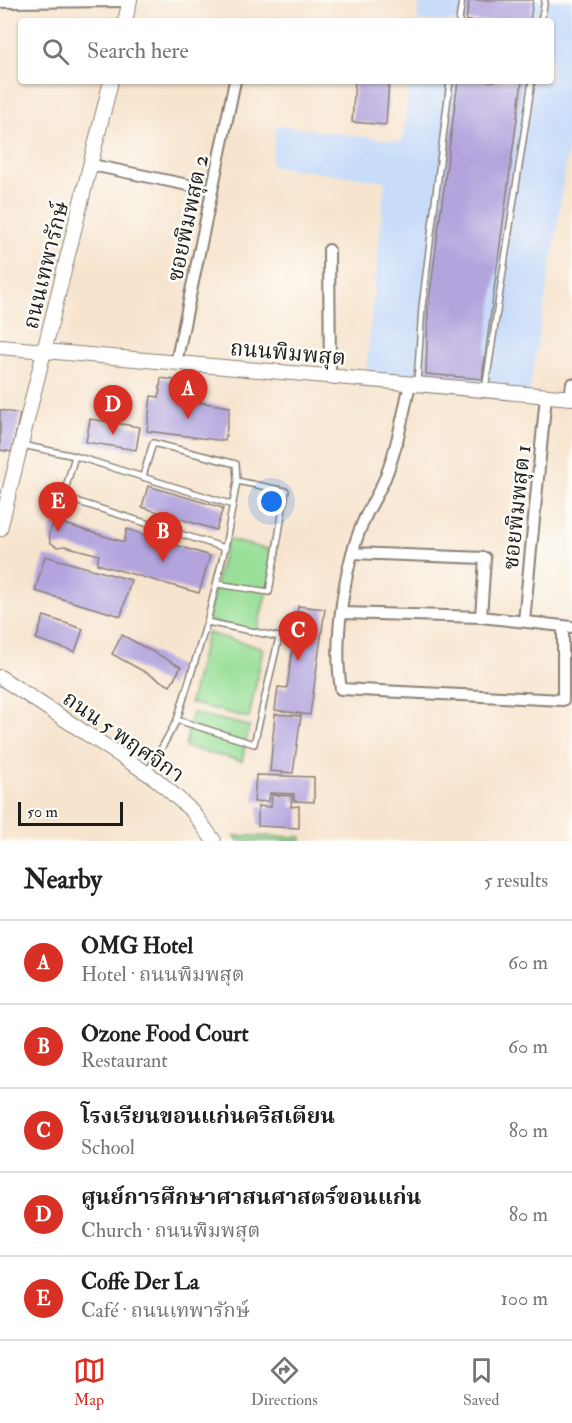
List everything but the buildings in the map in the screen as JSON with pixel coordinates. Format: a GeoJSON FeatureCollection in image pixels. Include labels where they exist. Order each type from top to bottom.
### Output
{"type":"FeatureCollection","features":[{"type":"Feature","properties":{"kind":"street"},"geometry":{"type":"LineString","coordinates":[[0,2],[130,0],[126,18]]}},
{"type":"Feature","properties":{"kind":"street","name":"ถนนเทพารักษ์"},"geometry":{"type":"LineString","coordinates":[[0,529],[110,84]]}},
{"type":"Feature","properties":{"kind":"street","name":"ซอยพิมพสุต 2"},"geometry":{"type":"LineString","coordinates":[[176,363],[234,84]]}},
{"type":"Feature","properties":{"kind":"street"},"geometry":{"type":"LineString","coordinates":[[92,165],[212,190]]}},
{"type":"Feature","properties":{"kind":"street"},"geometry":{"type":"LineString","coordinates":[[329,250],[330,378]]}},
{"type":"Feature","properties":{"kind":"street","name":"ถนนพิมพสุต"},"geometry":{"type":"LineString","coordinates":[[0,347],[571,398]]}},
{"type":"Feature","properties":{"kind":"street"},"geometry":{"type":"LineString","coordinates":[[342,613],[482,617],[568,627],[563,700],[341,689],[338,667],[342,613],[352,553],[363,522],[387,473],[414,384]]}},
{"type":"Feature","properties":{"kind":"street"},"geometry":{"type":"LineString","coordinates":[[571,398],[572,384]]}},
{"type":"Feature","properties":{"kind":"street","name":"ซอยพิมพสุต 1"},"geometry":{"type":"LineString","coordinates":[[524,621],[546,396]]}},
{"type":"Feature","properties":{"kind":"street"},"geometry":{"type":"LineString","coordinates":[[352,553],[485,558],[482,617]]}},
{"type":"Feature","properties":{"kind":"street","name":"ถนน 5 พฤศจิกา"},"geometry":{"type":"LineString","coordinates":[[0,677],[146,773],[192,811],[214,841]]}},
{"type":"Feature","properties":{"kind":"lane"},"geometry":{"type":"LineString","coordinates":[[459,18],[462,0]]}},
{"type":"Feature","properties":{"kind":"lane"},"geometry":{"type":"LineString","coordinates":[[541,18],[544,0]]}},
{"type":"Feature","properties":{"kind":"lane"},"geometry":{"type":"LineString","coordinates":[[414,384],[440,148],[450,84]]}},
{"type":"Feature","properties":{"kind":"lane"},"geometry":{"type":"LineString","coordinates":[[485,390],[532,84]]}},
{"type":"Feature","properties":{"kind":"lane"},"geometry":{"type":"LineString","coordinates":[[143,476],[153,443],[236,464],[237,481],[217,585],[177,720],[146,773]]}},
{"type":"Feature","properties":{"kind":"lane"},"geometry":{"type":"LineString","coordinates":[[22,445],[75,456],[233,505]]}},
{"type":"Feature","properties":{"kind":"lane"},"geometry":{"type":"LineString","coordinates":[[75,456],[63,497],[225,548]]}},
{"type":"Feature","properties":{"kind":"lane"},"geometry":{"type":"LineString","coordinates":[[217,585],[269,592],[286,491],[237,481]]}},
{"type":"Feature","properties":{"kind":"lane"},"geometry":{"type":"LineString","coordinates":[[177,720],[254,744],[279,637],[207,622]]}},
{"type":"Feature","properties":{"kind":"shaded area"},"geometry":{"type":"Polygon","coordinates":[[[420,0],[572,0],[572,119],[557,228],[529,394],[365,380],[385,181],[271,166],[276,125],[403,142],[410,84],[554,84],[554,18],[417,18],[420,0]]]}},
{"type":"Feature","properties":{"kind":"green space"},"geometry":{"type":"Polygon","coordinates":[[[227,539],[277,552],[256,633],[207,620],[227,539]]]}},
{"type":"Feature","properties":{"kind":"green space"},"geometry":{"type":"Polygon","coordinates":[[[207,633],[263,648],[249,718],[190,703],[207,633]]]}},
{"type":"Feature","properties":{"kind":"green space"},"geometry":{"type":"Polygon","coordinates":[[[192,713],[249,726],[242,761],[185,747],[192,713]]]}},
{"type":"Feature","properties":{"kind":"green space"},"geometry":{"type":"Polygon","coordinates":[[[235,836],[302,837],[302,841],[238,841],[235,836]]]}},
{"type":"Feature","properties":{"kind":"place","name":"OMG Hotel"},"geometry":{"type":"Point","coordinates":[188,419]}},
{"type":"Feature","properties":{"kind":"place","name":"ศูนย์การศึกษาศาสนศาสตร์ขอนแก่น"},"geometry":{"type":"Point","coordinates":[113,435]}},
{"type":"Feature","properties":{"kind":"place","name":"Coffe Der La"},"geometry":{"type":"Point","coordinates":[58,532]}},
{"type":"Feature","properties":{"kind":"place","name":"Ozone Food Court"},"geometry":{"type":"Point","coordinates":[163,562]}},
{"type":"Feature","properties":{"kind":"place","name":"โรงเรียนขอนแก่นคริสเตียน"},"geometry":{"type":"Point","coordinates":[298,661]}}]}
